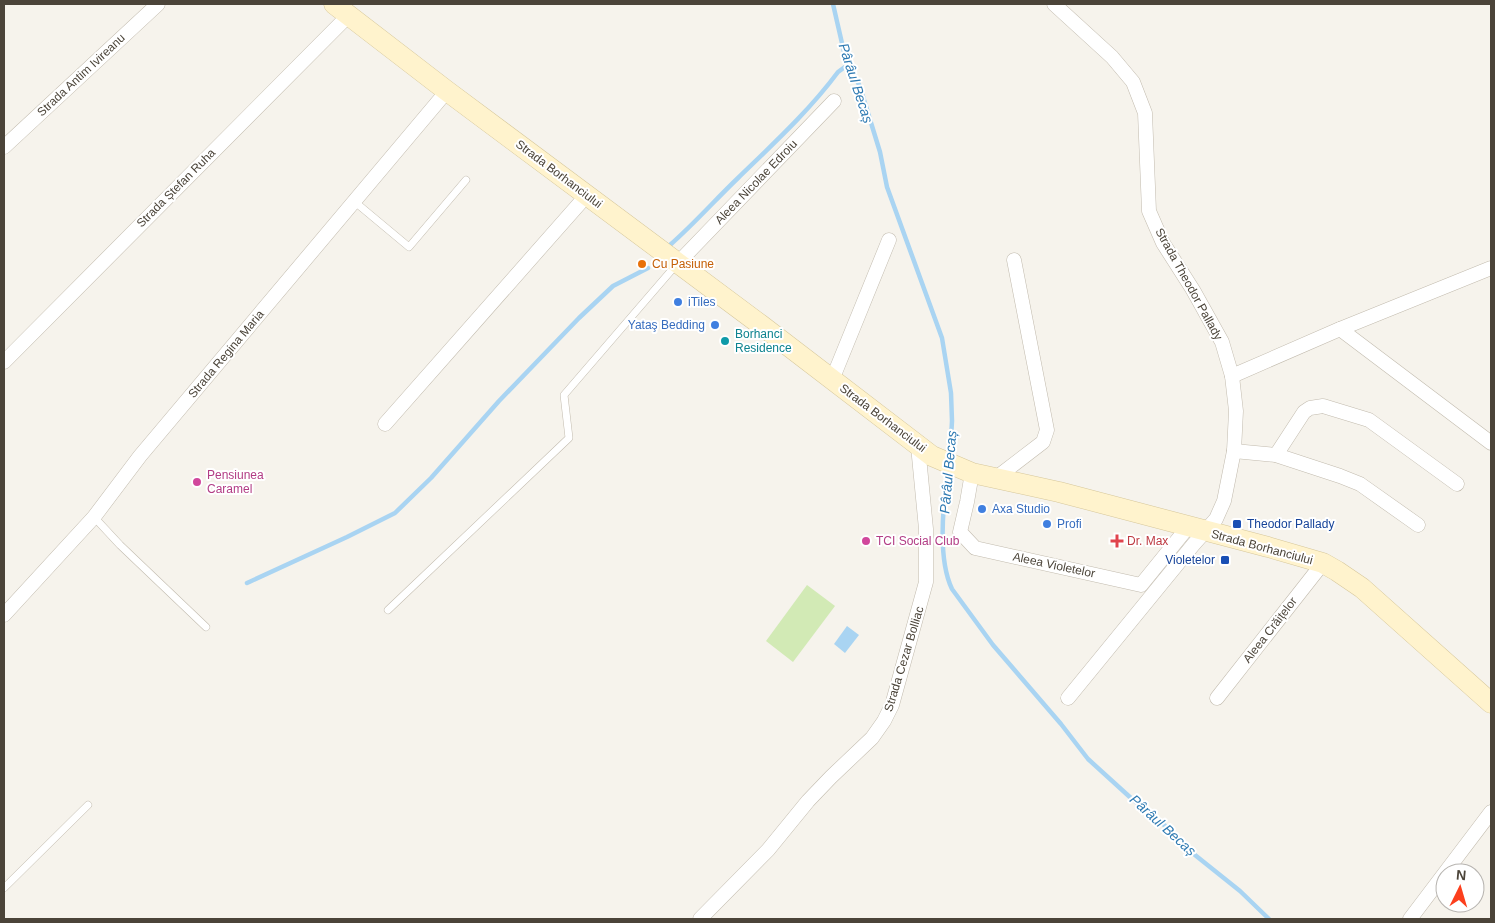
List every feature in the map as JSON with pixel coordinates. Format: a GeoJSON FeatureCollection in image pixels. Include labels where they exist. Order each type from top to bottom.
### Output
{"type":"FeatureCollection","features":[{"type":"Feature","properties":{"kind":"main road","name":"Strada Borhanciului"},"geometry":{"type":"LineString","coordinates":[[342,9],[447,91],[678,263],[925,451],[968,472],[1059,492],[1323,563],[1338,570],[1362,588],[1491,703]]}},
{"type":"Feature","properties":{"kind":"street","name":"Strada Antim Ivireanu"},"geometry":{"type":"LineString","coordinates":[[4,147],[158,4]]}},
{"type":"Feature","properties":{"kind":"street","name":"Strada Theodor Pallady"},"geometry":{"type":"LineString","coordinates":[[1054,4],[1112,57],[1133,82],[1145,113],[1149,211],[1163,243],[1193,290],[1222,342],[1232,376],[1236,411],[1234,451],[1224,500],[1216,519],[1196,529]]}},
{"type":"Feature","properties":{"kind":"street","name":"Strada Ștefan Ruha"},"geometry":{"type":"LineString","coordinates":[[4,362],[342,9]]}},
{"type":"Feature","properties":{"kind":"street","name":"Strada Regina Maria"},"geometry":{"type":"LineString","coordinates":[[4,615],[94,517],[140,456],[447,91]]}},
{"type":"Feature","properties":{"kind":"street","name":"Aleea Nicolae Edroiu"},"geometry":{"type":"LineString","coordinates":[[678,263],[834,101]]}},
{"type":"Feature","properties":{"kind":"street"},"geometry":{"type":"LineString","coordinates":[[385,424],[587,195]]}},
{"type":"Feature","properties":{"kind":"street"},"geometry":{"type":"LineString","coordinates":[[832,380],[889,240]]}},
{"type":"Feature","properties":{"kind":"street"},"geometry":{"type":"LineString","coordinates":[[996,478],[1043,442],[1047,430],[1014,260]]}},
{"type":"Feature","properties":{"kind":"street"},"geometry":{"type":"LineString","coordinates":[[1232,376],[1340,329],[1491,268]]}},
{"type":"Feature","properties":{"kind":"street"},"geometry":{"type":"LineString","coordinates":[[1340,329],[1491,443]]}},
{"type":"Feature","properties":{"kind":"street"},"geometry":{"type":"LineString","coordinates":[[1276,455],[1304,412],[1310,408],[1323,406],[1369,420],[1457,484]]}},
{"type":"Feature","properties":{"kind":"street","name":"Strada Cezar Bolliac"},"geometry":{"type":"LineString","coordinates":[[700,919],[768,850],[808,801],[872,738],[892,706],[926,582],[925,451]]}},
{"type":"Feature","properties":{"kind":"street"},"geometry":{"type":"LineString","coordinates":[[1234,451],[1276,455],[1317,467],[1360,484],[1418,524]]}},
{"type":"Feature","properties":{"kind":"street","name":"Aleea Violetelor"},"geometry":{"type":"LineString","coordinates":[[968,472],[967,502],[960,532],[975,548],[1141,585],[1196,529]]}},
{"type":"Feature","properties":{"kind":"street"},"geometry":{"type":"LineString","coordinates":[[1068,698],[1196,529]]}},
{"type":"Feature","properties":{"kind":"street","name":"Aleea Crăițelor"},"geometry":{"type":"LineString","coordinates":[[1217,698],[1323,563]]}},
{"type":"Feature","properties":{"kind":"street"},"geometry":{"type":"LineString","coordinates":[[1410,919],[1491,812]]}},
{"type":"Feature","properties":{"kind":"lane"},"geometry":{"type":"LineString","coordinates":[[355,202],[408,247],[466,180]]}},
{"type":"Feature","properties":{"kind":"lane"},"geometry":{"type":"LineString","coordinates":[[388,610],[570,438],[564,395],[678,263]]}},
{"type":"Feature","properties":{"kind":"lane"},"geometry":{"type":"LineString","coordinates":[[94,517],[120,545],[206,626]]}},
{"type":"Feature","properties":{"kind":"lane"},"geometry":{"type":"LineString","coordinates":[[4,888],[88,805]]}},
{"type":"Feature","properties":{"kind":"green space"},"geometry":{"type":"Polygon","coordinates":[[[807,585],[835,606],[793,662],[766,641],[807,585]]]}},
{"type":"Feature","properties":{"kind":"water"},"geometry":{"type":"Polygon","coordinates":[[[847,626],[859,635],[845,653],[834,644],[847,626]]]}},
{"type":"Feature","properties":{"kind":"waterway","name":"Pârâul Becaș"},"geometry":{"type":"LineString","coordinates":[[833,4],[844,52],[860,87],[880,152],[887,187],[942,338],[951,393],[950,457]]}},
{"type":"Feature","properties":{"kind":"waterway"},"geometry":{"type":"LineString","coordinates":[[670,245],[790,127],[838,72],[849,64]]}},
{"type":"Feature","properties":{"kind":"waterway"},"geometry":{"type":"LineString","coordinates":[[247,583],[395,513],[431,478],[499,401],[579,318],[613,286],[648,268]]}},
{"type":"Feature","properties":{"kind":"waterway","name":"Pârâul Becaș"},"geometry":{"type":"LineString","coordinates":[[948,470],[942,531],[944,562],[952,589],[993,645],[1061,724],[1088,759],[1182,841],[1195,855],[1240,891],[1269,919]]}},
{"type":"Feature","properties":{"kind":"place","name":"Cu Pasiune"},"geometry":{"type":"Point","coordinates":[642,264]}},
{"type":"Feature","properties":{"kind":"place","name":"iTiles"},"geometry":{"type":"Point","coordinates":[678,302]}},
{"type":"Feature","properties":{"kind":"place","name":"Yataş Bedding"},"geometry":{"type":"Point","coordinates":[715,325]}},
{"type":"Feature","properties":{"kind":"place","name":"Borhanci Residence"},"geometry":{"type":"Point","coordinates":[725,341]}},
{"type":"Feature","properties":{"kind":"place","name":"Pensiunea Caramel"},"geometry":{"type":"Point","coordinates":[197,482]}},
{"type":"Feature","properties":{"kind":"place","name":"Axa Studio"},"geometry":{"type":"Point","coordinates":[982,509]}},
{"type":"Feature","properties":{"kind":"place","name":"Profi"},"geometry":{"type":"Point","coordinates":[1047,524]}},
{"type":"Feature","properties":{"kind":"place","name":"Theodor Pallady"},"geometry":{"type":"Point","coordinates":[1237,524]}},
{"type":"Feature","properties":{"kind":"place","name":"TCI Social Club"},"geometry":{"type":"Point","coordinates":[866,541]}},
{"type":"Feature","properties":{"kind":"place","name":"Dr. Max"},"geometry":{"type":"Point","coordinates":[1117,541]}},
{"type":"Feature","properties":{"kind":"place","name":"Violetelor"},"geometry":{"type":"Point","coordinates":[1225,560]}}]}
